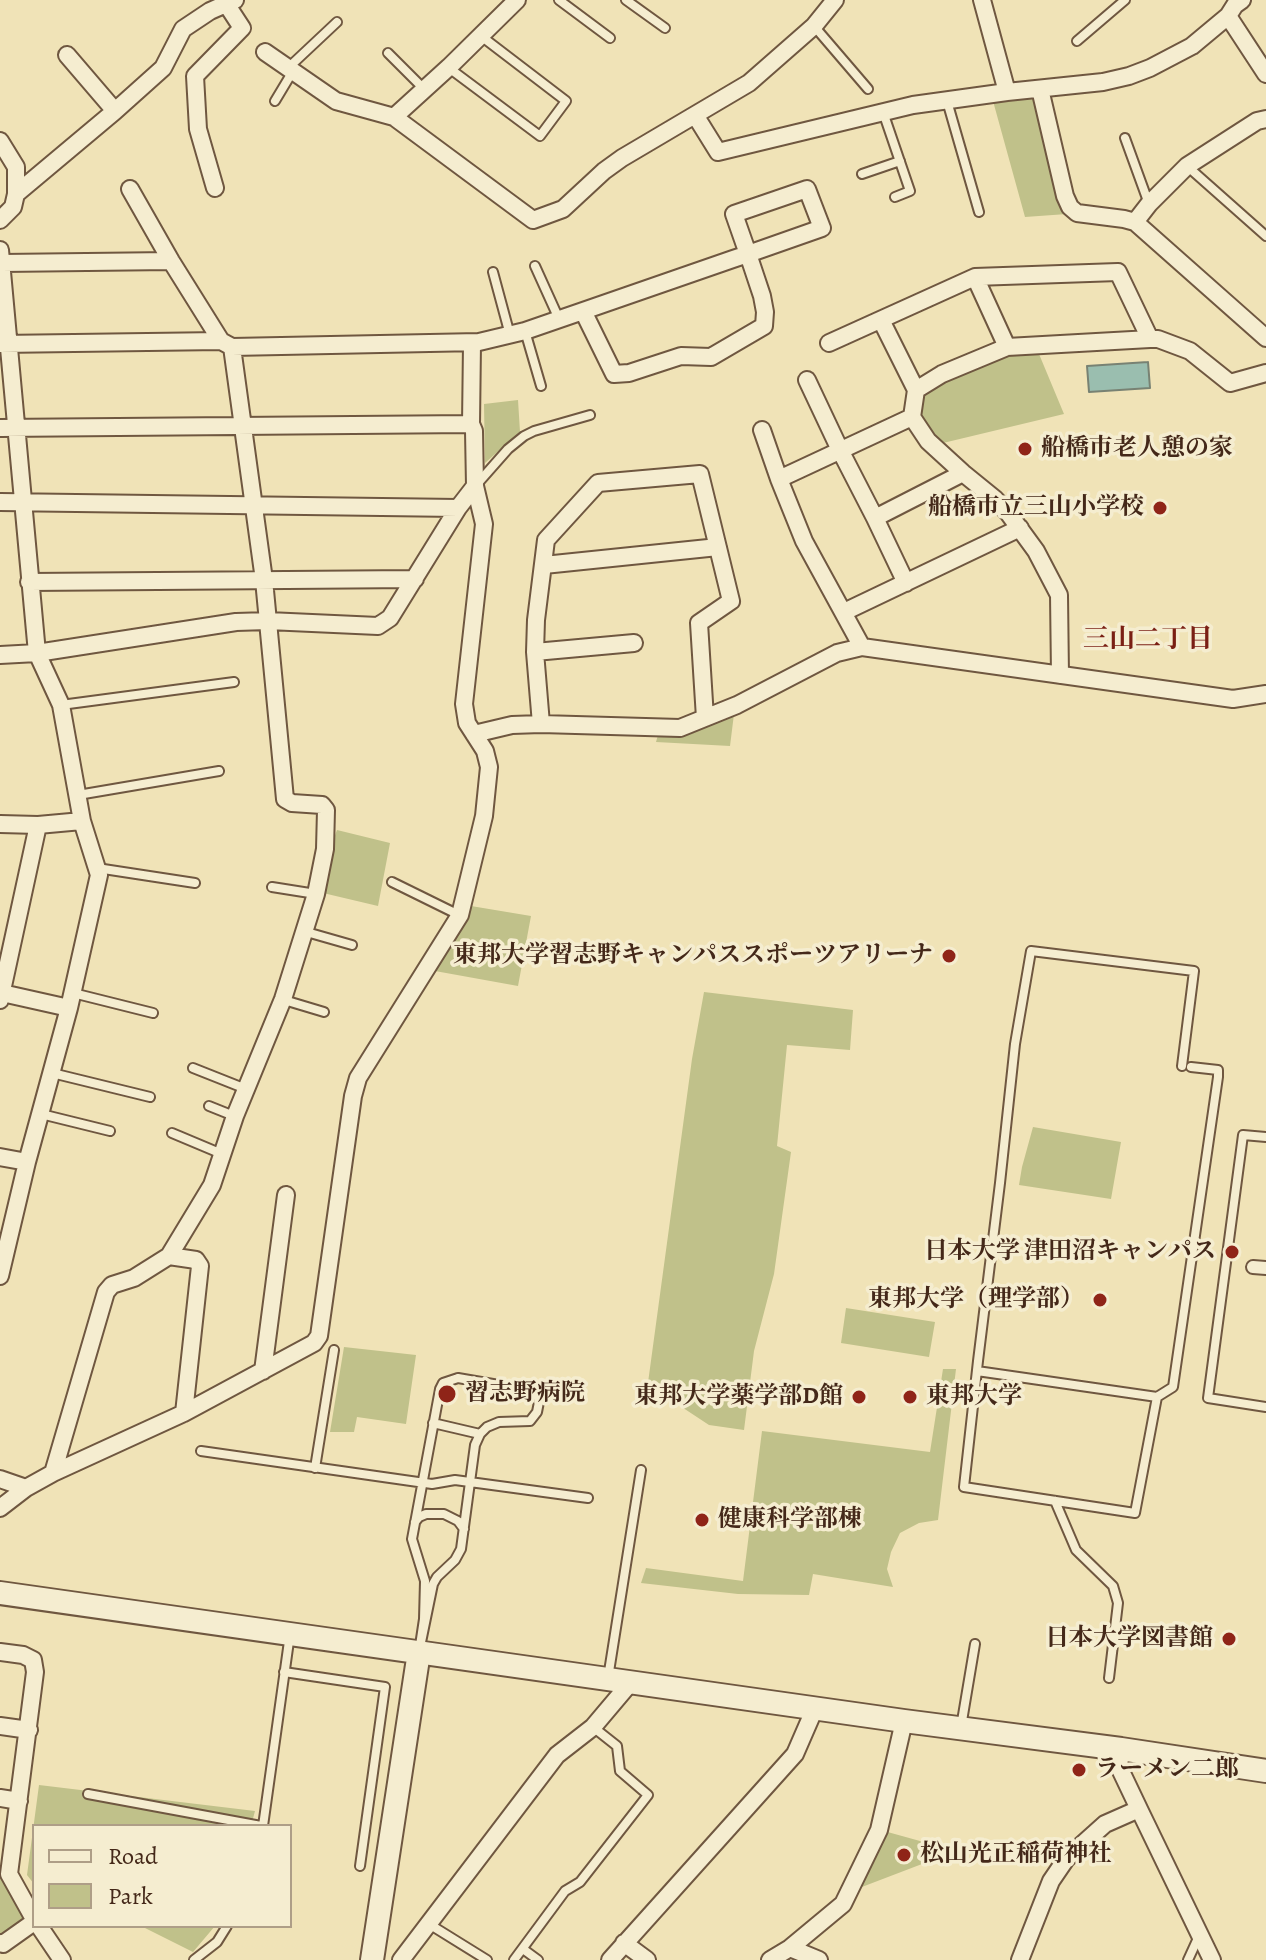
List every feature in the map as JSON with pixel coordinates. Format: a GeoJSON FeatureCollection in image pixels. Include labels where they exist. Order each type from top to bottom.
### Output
{"type":"FeatureCollection","features":[{"type":"Feature","properties":{"kind":"street"},"geometry":{"type":"LineString","coordinates":[[394,117],[517,0]]}},
{"type":"Feature","properties":{"kind":"street"},"geometry":{"type":"LineString","coordinates":[[265,52],[336,101],[394,117],[533,220],[563,209],[622,158],[749,83],[814,26],[835,0]]}},
{"type":"Feature","properties":{"kind":"street"},"geometry":{"type":"LineString","coordinates":[[982,0],[1007,92]]}},
{"type":"Feature","properties":{"kind":"street"},"geometry":{"type":"LineString","coordinates":[[695,115],[718,152],[913,105],[1103,82],[1150,68],[1192,46],[1242,0]]}},
{"type":"Feature","properties":{"kind":"street"},"geometry":{"type":"LineString","coordinates":[[16,194],[163,68],[183,29],[210,11],[231,2],[242,28],[195,76],[198,129],[215,188]]}},
{"type":"Feature","properties":{"kind":"street"},"geometry":{"type":"LineString","coordinates":[[1228,16],[1266,74]]}},
{"type":"Feature","properties":{"kind":"street"},"geometry":{"type":"LineString","coordinates":[[67,55],[115,111]]}},
{"type":"Feature","properties":{"kind":"street"},"geometry":{"type":"LineString","coordinates":[[1040,89],[1070,207],[1077,213],[1135,222],[1266,338]]}},
{"type":"Feature","properties":{"kind":"street"},"geometry":{"type":"LineString","coordinates":[[1135,222],[1187,166],[1263,123]]}},
{"type":"Feature","properties":{"kind":"street"},"geometry":{"type":"LineString","coordinates":[[0,220],[13,207],[16,194],[16,167],[1,145]]}},
{"type":"Feature","properties":{"kind":"street"},"geometry":{"type":"LineString","coordinates":[[53,1473],[106,1292],[112,1285],[134,1278],[169,1256],[212,1185],[235,1116],[283,999],[316,894],[325,849],[326,810],[322,805],[292,803],[285,799],[264,580],[243,426],[227,344],[171,261],[130,189]]}},
{"type":"Feature","properties":{"kind":"street"},"geometry":{"type":"LineString","coordinates":[[4,343],[472,344],[518,333],[583,311],[748,254],[822,228],[807,189],[734,214],[748,254],[762,296],[764,326],[711,357],[681,356],[629,373],[614,374],[583,311]]}},
{"type":"Feature","properties":{"kind":"street"},"geometry":{"type":"LineString","coordinates":[[0,1276],[71,1001],[99,875],[82,821],[61,705],[37,653],[23,502],[8,428],[1,256],[171,261]]}},
{"type":"Feature","properties":{"kind":"street"},"geometry":{"type":"LineString","coordinates":[[829,343],[975,277],[1118,272],[1150,339]]}},
{"type":"Feature","properties":{"kind":"street"},"geometry":{"type":"LineString","coordinates":[[975,277],[1007,347]]}},
{"type":"Feature","properties":{"kind":"street"},"geometry":{"type":"LineString","coordinates":[[881,320],[916,390],[912,417],[928,441],[995,499],[1020,528],[1059,595],[1060,675]]}},
{"type":"Feature","properties":{"kind":"street"},"geometry":{"type":"LineString","coordinates":[[916,390],[942,374],[1007,347],[1150,339],[1190,351],[1230,383],[1266,373]]}},
{"type":"Feature","properties":{"kind":"street"},"geometry":{"type":"LineString","coordinates":[[0,1508],[53,1473],[184,1413],[314,1343],[319,1336],[358,1078],[460,915],[484,816],[489,767],[485,751],[467,723],[464,704],[484,524],[475,486],[474,431],[471,424],[472,344]]}},
{"type":"Feature","properties":{"kind":"street"},"geometry":{"type":"LineString","coordinates":[[807,380],[906,583]]}},
{"type":"Feature","properties":{"kind":"street"},"geometry":{"type":"LineString","coordinates":[[779,479],[912,417]]}},
{"type":"Feature","properties":{"kind":"street"},"geometry":{"type":"LineString","coordinates":[[8,428],[471,424]]}},
{"type":"Feature","properties":{"kind":"street"},"geometry":{"type":"LineString","coordinates":[[762,430],[804,541],[862,647]]}},
{"type":"Feature","properties":{"kind":"street"},"geometry":{"type":"LineString","coordinates":[[875,518],[963,473]]}},
{"type":"Feature","properties":{"kind":"street"},"geometry":{"type":"LineString","coordinates":[[541,724],[535,652],[546,540],[598,483],[700,474],[731,601],[699,623],[705,718]]}},
{"type":"Feature","properties":{"kind":"street"},"geometry":{"type":"LineString","coordinates":[[0,655],[37,653],[236,622],[378,626],[390,618],[475,486]]}},
{"type":"Feature","properties":{"kind":"street"},"geometry":{"type":"LineString","coordinates":[[0,502],[458,508]]}},
{"type":"Feature","properties":{"kind":"street"},"geometry":{"type":"LineString","coordinates":[[844,612],[1020,528]]}},
{"type":"Feature","properties":{"kind":"street"},"geometry":{"type":"LineString","coordinates":[[544,565],[718,547]]}},
{"type":"Feature","properties":{"kind":"street"},"geometry":{"type":"LineString","coordinates":[[29,582],[415,579]]}},
{"type":"Feature","properties":{"kind":"street"},"geometry":{"type":"LineString","coordinates":[[535,652],[634,643]]}},
{"type":"Feature","properties":{"kind":"street"},"geometry":{"type":"LineString","coordinates":[[474,734],[512,725],[541,724],[680,728],[737,705],[837,653],[862,647],[1233,699],[1266,694]]}},
{"type":"Feature","properties":{"kind":"street"},"geometry":{"type":"LineString","coordinates":[[0,824],[82,821]]}},
{"type":"Feature","properties":{"kind":"street"},"geometry":{"type":"LineString","coordinates":[[38,825],[1,996],[71,1001]]}},
{"type":"Feature","properties":{"kind":"street"},"geometry":{"type":"LineString","coordinates":[[0,1157],[27,1162]]}},
{"type":"Feature","properties":{"kind":"street"},"geometry":{"type":"LineString","coordinates":[[263,1371],[286,1195]]}},
{"type":"Feature","properties":{"kind":"street"},"geometry":{"type":"LineString","coordinates":[[169,1256],[196,1260],[200,1266],[184,1413]]}},
{"type":"Feature","properties":{"kind":"street"},"geometry":{"type":"LineString","coordinates":[[0,1479],[26,1488]]}},
{"type":"Feature","properties":{"kind":"street"},"geometry":{"type":"LineString","coordinates":[[0,1593],[1266,1771]]}},
{"type":"Feature","properties":{"kind":"street"},"geometry":{"type":"LineString","coordinates":[[0,1652],[23,1655],[33,1660],[35,1672],[19,1801],[4,1873],[32,1917]]}},
{"type":"Feature","properties":{"kind":"street"},"geometry":{"type":"LineString","coordinates":[[372,1960],[419,1652]]}},
{"type":"Feature","properties":{"kind":"street"},"geometry":{"type":"LineString","coordinates":[[401,1960],[557,1755],[593,1727],[631,1682]]}},
{"type":"Feature","properties":{"kind":"street"},"geometry":{"type":"LineString","coordinates":[[610,1960],[795,1754],[815,1708]]}},
{"type":"Feature","properties":{"kind":"street"},"geometry":{"type":"LineString","coordinates":[[770,1960],[790,1948],[843,1904],[879,1830],[904,1721]]}},
{"type":"Feature","properties":{"kind":"street"},"geometry":{"type":"LineString","coordinates":[[0,1726],[29,1730]]}},
{"type":"Feature","properties":{"kind":"street"},"geometry":{"type":"LineString","coordinates":[[1121,1749],[1119,1767],[1212,1960]]}},
{"type":"Feature","properties":{"kind":"street"},"geometry":{"type":"LineString","coordinates":[[0,1798],[19,1801]]}},
{"type":"Feature","properties":{"kind":"street"},"geometry":{"type":"LineString","coordinates":[[1020,1960],[1051,1881],[1066,1859],[1105,1824],[1139,1809]]}},
{"type":"Feature","properties":{"kind":"street"},"geometry":{"type":"LineString","coordinates":[[0,1943],[3,1944],[32,1922]]}},
{"type":"Feature","properties":{"kind":"street"},"geometry":{"type":"LineString","coordinates":[[40,1928],[62,1960]]}},
{"type":"Feature","properties":{"kind":"street"},"geometry":{"type":"LineString","coordinates":[[624,1943],[647,1960]]}},
{"type":"Feature","properties":{"kind":"street"},"geometry":{"type":"LineString","coordinates":[[790,1948],[819,1960]]}},
{"type":"Feature","properties":{"kind":"lane"},"geometry":{"type":"LineString","coordinates":[[559,0],[610,38]]}},
{"type":"Feature","properties":{"kind":"lane"},"geometry":{"type":"LineString","coordinates":[[626,0],[665,28]]}},
{"type":"Feature","properties":{"kind":"lane"},"geometry":{"type":"LineString","coordinates":[[1077,41],[1125,0]]}},
{"type":"Feature","properties":{"kind":"lane"},"geometry":{"type":"LineString","coordinates":[[275,101],[291,70],[337,22]]}},
{"type":"Feature","properties":{"kind":"lane"},"geometry":{"type":"LineString","coordinates":[[814,26],[868,89]]}},
{"type":"Feature","properties":{"kind":"lane"},"geometry":{"type":"LineString","coordinates":[[449,67],[540,136],[566,101],[481,36]]}},
{"type":"Feature","properties":{"kind":"lane"},"geometry":{"type":"LineString","coordinates":[[388,53],[424,89]]}},
{"type":"Feature","properties":{"kind":"lane"},"geometry":{"type":"LineString","coordinates":[[947,101],[979,212]]}},
{"type":"Feature","properties":{"kind":"lane"},"geometry":{"type":"LineString","coordinates":[[883,112],[910,191],[895,197]]}},
{"type":"Feature","properties":{"kind":"lane"},"geometry":{"type":"LineString","coordinates":[[1125,138],[1149,204]]}},
{"type":"Feature","properties":{"kind":"lane"},"geometry":{"type":"LineString","coordinates":[[862,174],[900,161]]}},
{"type":"Feature","properties":{"kind":"lane"},"geometry":{"type":"LineString","coordinates":[[1187,166],[1266,236]]}},
{"type":"Feature","properties":{"kind":"lane"},"geometry":{"type":"LineString","coordinates":[[535,266],[559,319]]}},
{"type":"Feature","properties":{"kind":"lane"},"geometry":{"type":"LineString","coordinates":[[493,272],[541,386]]}},
{"type":"Feature","properties":{"kind":"lane"},"geometry":{"type":"LineString","coordinates":[[475,486],[524,436],[590,415]]}},
{"type":"Feature","properties":{"kind":"lane"},"geometry":{"type":"LineString","coordinates":[[61,705],[234,682]]}},
{"type":"Feature","properties":{"kind":"lane"},"geometry":{"type":"LineString","coordinates":[[77,796],[219,771]]}},
{"type":"Feature","properties":{"kind":"lane"},"geometry":{"type":"LineString","coordinates":[[97,868],[195,883]]}},
{"type":"Feature","properties":{"kind":"lane"},"geometry":{"type":"LineString","coordinates":[[392,882],[460,915]]}},
{"type":"Feature","properties":{"kind":"lane"},"geometry":{"type":"LineString","coordinates":[[272,887],[316,894]]}},
{"type":"Feature","properties":{"kind":"lane"},"geometry":{"type":"LineString","coordinates":[[303,931],[352,945]]}},
{"type":"Feature","properties":{"kind":"lane"},"geometry":{"type":"LineString","coordinates":[[977,1371],[1157,1397],[1173,1387],[1218,1077],[1218,1070],[1186,1067],[1194,971],[1031,951],[1015,1044],[999,1197],[977,1371],[964,1487],[1135,1513],[1157,1397]]}},
{"type":"Feature","properties":{"kind":"lane"},"geometry":{"type":"LineString","coordinates":[[283,999],[324,1012]]}},
{"type":"Feature","properties":{"kind":"lane"},"geometry":{"type":"LineString","coordinates":[[71,1001],[153,1013]]}},
{"type":"Feature","properties":{"kind":"lane"},"geometry":{"type":"LineString","coordinates":[[193,1068],[246,1089]]}},
{"type":"Feature","properties":{"kind":"lane"},"geometry":{"type":"LineString","coordinates":[[52,1073],[150,1097]]}},
{"type":"Feature","properties":{"kind":"lane"},"geometry":{"type":"LineString","coordinates":[[209,1106],[235,1116]]}},
{"type":"Feature","properties":{"kind":"lane"},"geometry":{"type":"LineString","coordinates":[[41,1114],[110,1131]]}},
{"type":"Feature","properties":{"kind":"lane"},"geometry":{"type":"LineString","coordinates":[[172,1133],[222,1154]]}},
{"type":"Feature","properties":{"kind":"lane"},"geometry":{"type":"LineString","coordinates":[[1266,1137],[1243,1135],[1208,1398],[1266,1407]]}},
{"type":"Feature","properties":{"kind":"lane"},"geometry":{"type":"LineString","coordinates":[[315,1468],[334,1350]]}},
{"type":"Feature","properties":{"kind":"lane"},"geometry":{"type":"LineString","coordinates":[[458,1378],[528,1390],[537,1395],[539,1402],[537,1412],[530,1421],[499,1422],[487,1427],[475,1445],[461,1549],[433,1584],[419,1652],[425,1581],[412,1539],[440,1389],[443,1383],[458,1378]]}},
{"type":"Feature","properties":{"kind":"lane"},"geometry":{"type":"LineString","coordinates":[[433,1423],[480,1434]]}},
{"type":"Feature","properties":{"kind":"lane"},"geometry":{"type":"LineString","coordinates":[[201,1451],[432,1484],[450,1480],[470,1481],[588,1498]]}},
{"type":"Feature","properties":{"kind":"lane"},"geometry":{"type":"LineString","coordinates":[[608,1679],[641,1470]]}},
{"type":"Feature","properties":{"kind":"lane"},"geometry":{"type":"LineString","coordinates":[[1055,1501],[1076,1550],[1113,1586],[1118,1603],[1109,1678]]}},
{"type":"Feature","properties":{"kind":"lane"},"geometry":{"type":"LineString","coordinates":[[415,1523],[419,1517],[435,1513],[451,1517],[464,1529]]}},
{"type":"Feature","properties":{"kind":"lane"},"geometry":{"type":"LineString","coordinates":[[262,1824],[290,1634]]}},
{"type":"Feature","properties":{"kind":"lane"},"geometry":{"type":"LineString","coordinates":[[961,1728],[975,1644]]}},
{"type":"Feature","properties":{"kind":"lane"},"geometry":{"type":"LineString","coordinates":[[284,1672],[385,1687],[360,1866]]}},
{"type":"Feature","properties":{"kind":"lane"},"geometry":{"type":"LineString","coordinates":[[514,1960],[565,1891],[580,1882],[648,1795],[620,1771],[617,1746],[593,1727]]}},
{"type":"Feature","properties":{"kind":"lane"},"geometry":{"type":"LineString","coordinates":[[88,1794],[251,1824]]}},
{"type":"Feature","properties":{"kind":"lane"},"geometry":{"type":"LineString","coordinates":[[429,1924],[487,1960]]}},
{"type":"Feature","properties":{"kind":"lane"},"geometry":{"type":"LineString","coordinates":[[194,1960],[217,1942],[226,1928]]}},
{"type":"Feature","properties":{"kind":"lane"},"geometry":{"type":"LineString","coordinates":[[1188,1960],[1200,1935]]}},
{"type":"Feature","properties":{"kind":"lane"},"geometry":{"type":"LineString","coordinates":[[523,1949],[538,1960]]}},
{"type":"Feature","properties":{"kind":"green space"},"geometry":{"type":"Polygon","coordinates":[[[1032,97],[1067,214],[1025,217],[993,101],[1032,97]]]}},
{"type":"Feature","properties":{"kind":"green space"},"geometry":{"type":"Polygon","coordinates":[[[1039,354],[1064,414],[943,443],[919,417],[919,398],[946,381],[1005,356],[1039,354]]]}},
{"type":"Feature","properties":{"kind":"green space"},"geometry":{"type":"Polygon","coordinates":[[[518,400],[520,432],[485,463],[484,404],[518,400]]]}},
{"type":"Feature","properties":{"kind":"green space"},"geometry":{"type":"Polygon","coordinates":[[[734,714],[730,746],[656,742],[658,735],[734,714]]]}},
{"type":"Feature","properties":{"kind":"green space"},"geometry":{"type":"Polygon","coordinates":[[[337,830],[390,843],[378,906],[323,893],[330,848],[337,830]]]}},
{"type":"Feature","properties":{"kind":"green space"},"geometry":{"type":"Polygon","coordinates":[[[471,906],[531,916],[518,986],[435,971],[471,906]]]}},
{"type":"Feature","properties":{"kind":"green space"},"geometry":{"type":"Polygon","coordinates":[[[704,992],[853,1010],[850,1050],[787,1045],[777,1146],[791,1152],[774,1274],[754,1351],[744,1430],[709,1425],[662,1394],[647,1390],[704,992]]]}},
{"type":"Feature","properties":{"kind":"green space"},"geometry":{"type":"Polygon","coordinates":[[[1033,1127],[1121,1142],[1111,1199],[1019,1185],[1033,1127]]]}},
{"type":"Feature","properties":{"kind":"green space"},"geometry":{"type":"Polygon","coordinates":[[[846,1308],[935,1322],[929,1357],[841,1343],[846,1308]]]}},
{"type":"Feature","properties":{"kind":"green space"},"geometry":{"type":"Polygon","coordinates":[[[344,1347],[416,1355],[406,1424],[357,1417],[354,1432],[330,1432],[344,1347]]]}},
{"type":"Feature","properties":{"kind":"green space"},"geometry":{"type":"Polygon","coordinates":[[[943,1369],[956,1369],[938,1520],[919,1523],[900,1533],[887,1569],[893,1587],[813,1574],[809,1595],[738,1594],[641,1583],[646,1568],[743,1581],[762,1431],[930,1452],[943,1369]]]}},
{"type":"Feature","properties":{"kind":"green space"},"geometry":{"type":"Polygon","coordinates":[[[39,1785],[255,1811],[252,1824],[34,1824],[39,1785]]]}},
{"type":"Feature","properties":{"kind":"green space"},"geometry":{"type":"Polygon","coordinates":[[[884,1831],[956,1851],[854,1890],[884,1831]]]}},
{"type":"Feature","properties":{"kind":"green space"},"geometry":{"type":"Polygon","coordinates":[[[32,1838],[32,1881],[27,1875],[32,1838]]]}},
{"type":"Feature","properties":{"kind":"green space"},"geometry":{"type":"Polygon","coordinates":[[[0,1873],[9,1874],[30,1920],[0,1938],[0,1873]]]}},
{"type":"Feature","properties":{"kind":"green space"},"geometry":{"type":"Polygon","coordinates":[[[145,1928],[213,1928],[193,1952],[145,1928]]]}},
{"type":"Feature","properties":{"kind":"shaded area"},"geometry":{"type":"Polygon","coordinates":[[[1148,362],[1150,388],[1089,392],[1087,366],[1148,362]]]}},
{"type":"Feature","properties":{"kind":"place","name":"船橋市老人憩の家"},"geometry":{"type":"Point","coordinates":[1025,449]}},
{"type":"Feature","properties":{"kind":"place","name":"船橋市立三山小学校"},"geometry":{"type":"Point","coordinates":[1160,508]}},
{"type":"Feature","properties":{"kind":"place","name":"東邦大学習志野キャンパススポーツアリーナ"},"geometry":{"type":"Point","coordinates":[949,956]}},
{"type":"Feature","properties":{"kind":"place","name":"日本大学 津田沼キャンパス"},"geometry":{"type":"Point","coordinates":[1232,1252]}},
{"type":"Feature","properties":{"kind":"place","name":"東邦大学（理学部）"},"geometry":{"type":"Point","coordinates":[1100,1300]}},
{"type":"Feature","properties":{"kind":"place","name":"習志野病院"},"geometry":{"type":"Point","coordinates":[447,1394]}},
{"type":"Feature","properties":{"kind":"place","name":"東邦大学薬学部D館"},"geometry":{"type":"Point","coordinates":[859,1397]}},
{"type":"Feature","properties":{"kind":"place","name":"東邦大学"},"geometry":{"type":"Point","coordinates":[910,1397]}},
{"type":"Feature","properties":{"kind":"place","name":"健康科学部棟"},"geometry":{"type":"Point","coordinates":[702,1520]}},
{"type":"Feature","properties":{"kind":"place","name":"日本大学図書館"},"geometry":{"type":"Point","coordinates":[1229,1639]}},
{"type":"Feature","properties":{"kind":"place","name":"ラーメン二郎"},"geometry":{"type":"Point","coordinates":[1079,1770]}},
{"type":"Feature","properties":{"kind":"place","name":"松山光正稲荷神社"},"geometry":{"type":"Point","coordinates":[904,1855]}},
{"type":"Feature","properties":{"kind":"district","name":"三山二丁目"},"geometry":{"type":"Point","coordinates":[1148,641]}}]}
